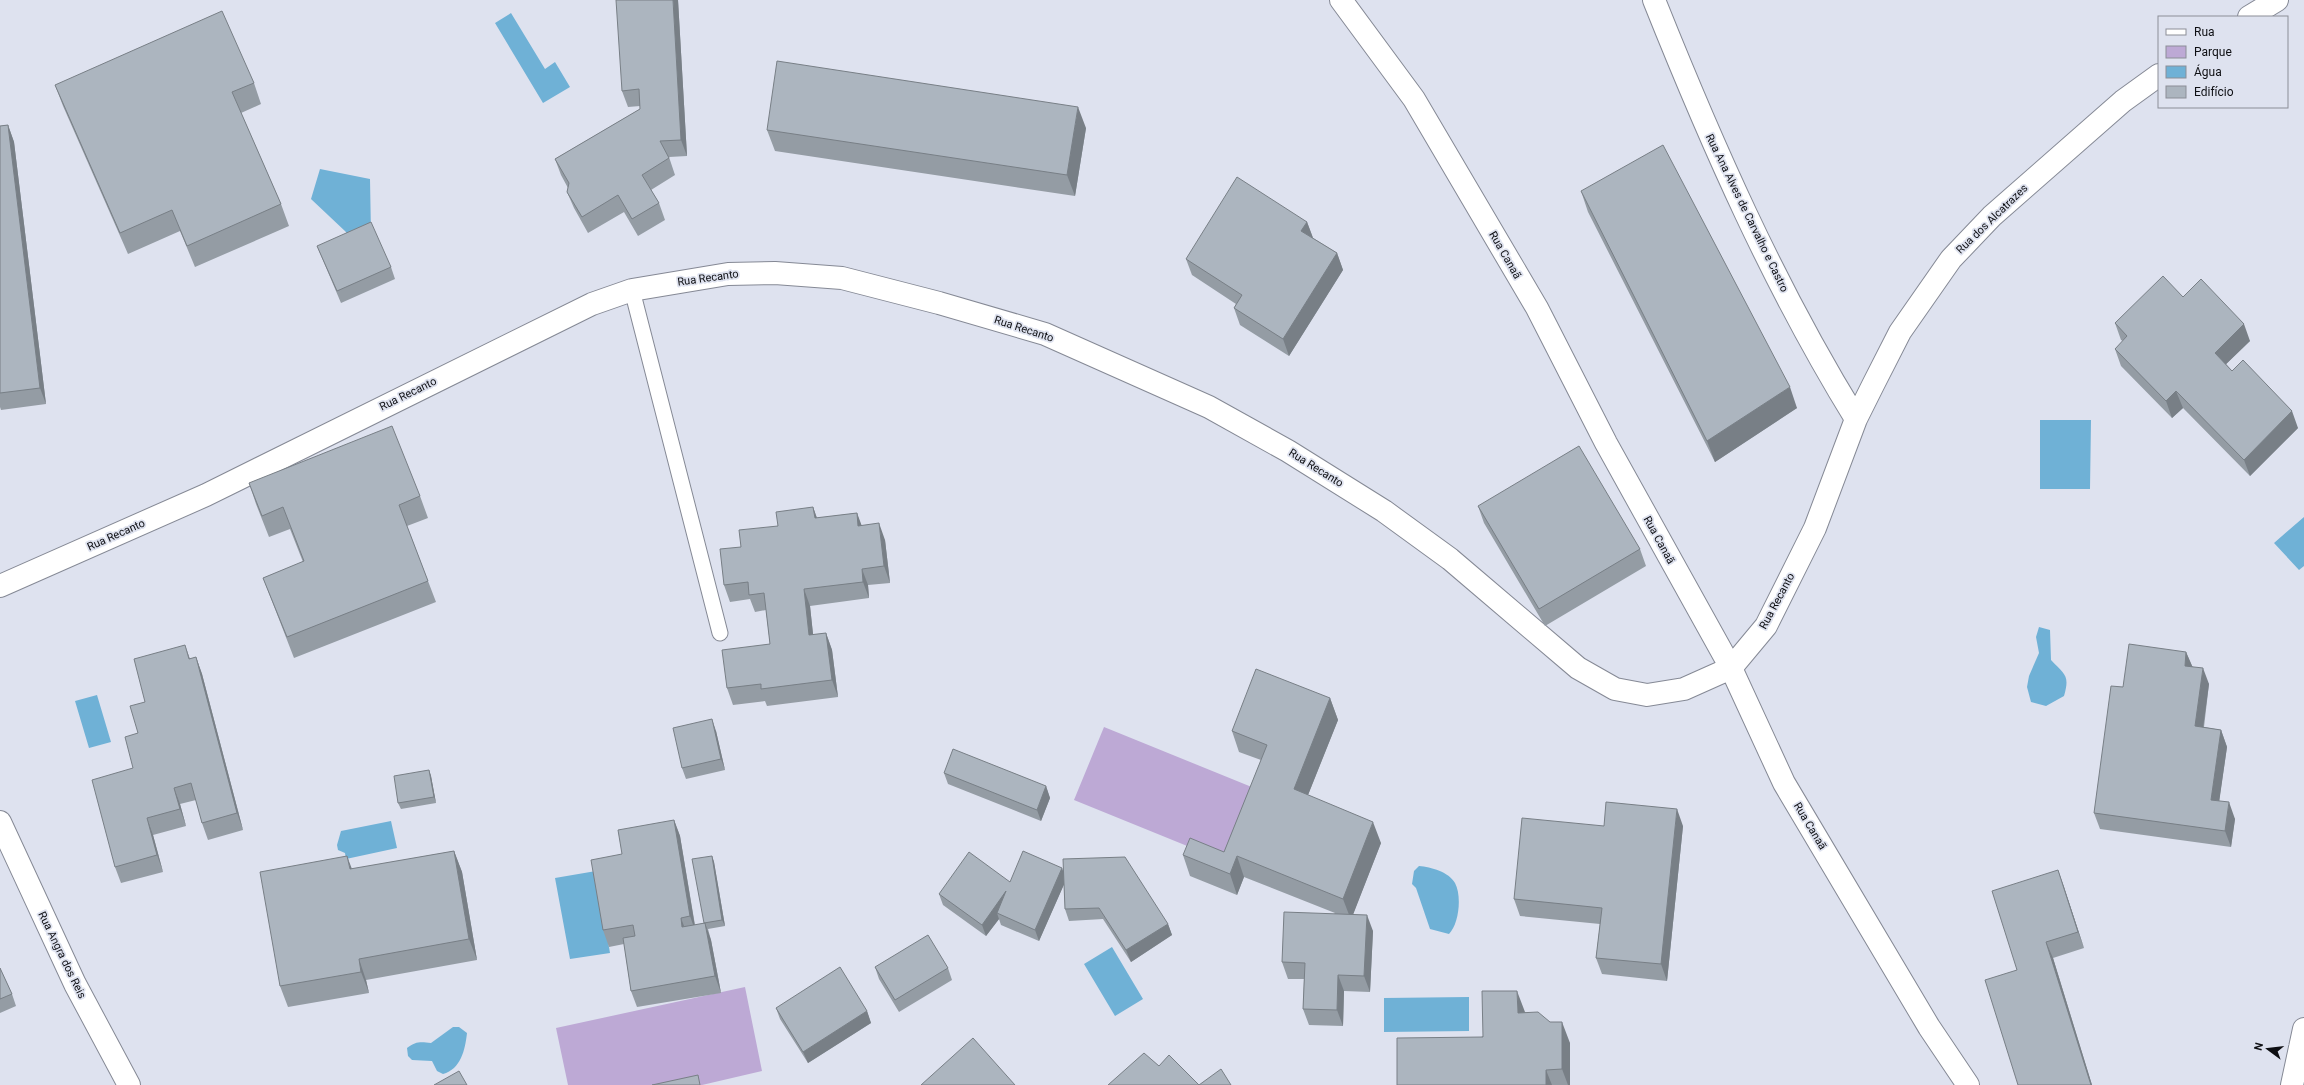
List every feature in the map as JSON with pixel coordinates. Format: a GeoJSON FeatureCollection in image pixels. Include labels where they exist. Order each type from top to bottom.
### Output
{"type":"FeatureCollection","features":[{"type":"Feature","properties":{"kind":"street","name":"Rua Canaã"},"geometry":{"type":"LineString","coordinates":[[1341,0],[1414,99],[1537,308],[1609,450],[1731,668],[1784,783],[1929,1027],[1968,1085]]}},
{"type":"Feature","properties":{"kind":"street","name":"Rua Ana Alves de Carvalho e Castro"},"geometry":{"type":"LineString","coordinates":[[1654,0],[1717,154],[1753,232],[1788,300],[1856,419]]}},
{"type":"Feature","properties":{"kind":"street"},"geometry":{"type":"LineString","coordinates":[[2251,16],[2277,0]]}},
{"type":"Feature","properties":{"kind":"street","name":"Rua dos Alcatrazes"},"geometry":{"type":"LineString","coordinates":[[1856,419],[1900,332],[1951,259],[1998,211],[2123,101],[2158,76]]}},
{"type":"Feature","properties":{"kind":"street","name":"Rua Recanto"},"geometry":{"type":"LineString","coordinates":[[0,586],[206,495],[592,304],[632,290],[728,274],[775,273],[842,278],[939,303],[1046,334],[1209,407],[1294,455],[1384,511],[1450,559],[1578,668],[1615,689],[1647,695],[1684,689],[1731,668],[1766,626],[1815,528],[1856,419]]}},
{"type":"Feature","properties":{"kind":"street","name":"Rua Angra dos Reis"},"geometry":{"type":"LineString","coordinates":[[0,822],[75,984],[129,1085]]}},
{"type":"Feature","properties":{"kind":"street"},"geometry":{"type":"LineString","coordinates":[[2292,1085],[2304,1029]]}},
{"type":"Feature","properties":{"kind":"lane"},"geometry":{"type":"LineString","coordinates":[[632,290],[720,633]]}},
{"type":"Feature","properties":{"kind":"green space"},"geometry":{"type":"Polygon","coordinates":[[[1104,727],[1264,792],[1234,865],[1074,800],[1104,727]]]}},
{"type":"Feature","properties":{"kind":"green space"},"geometry":{"type":"Polygon","coordinates":[[[745,987],[762,1071],[702,1085],[568,1085],[556,1028],[745,987]]]}},
{"type":"Feature","properties":{"kind":"water"},"geometry":{"type":"Polygon","coordinates":[[[511,13],[545,69],[555,62],[570,87],[543,103],[495,23],[511,13]]]}},
{"type":"Feature","properties":{"kind":"water"},"geometry":{"type":"Polygon","coordinates":[[[320,169],[370,179],[371,235],[349,244],[346,232],[311,199],[320,169]]]}},
{"type":"Feature","properties":{"kind":"water"},"geometry":{"type":"Polygon","coordinates":[[[2040,420],[2091,420],[2090,489],[2040,489],[2040,420]]]}},
{"type":"Feature","properties":{"kind":"water"},"geometry":{"type":"Polygon","coordinates":[[[2304,517],[2304,566],[2299,570],[2274,543],[2304,517]]]}},
{"type":"Feature","properties":{"kind":"water"},"geometry":{"type":"Polygon","coordinates":[[[2039,627],[2050,630],[2051,660],[2063,672],[2066,679],[2064,696],[2046,706],[2031,702],[2027,687],[2029,676],[2039,653],[2036,637],[2039,627]]]}},
{"type":"Feature","properties":{"kind":"water"},"geometry":{"type":"Polygon","coordinates":[[[97,695],[111,742],[89,748],[75,701],[97,695]]]}},
{"type":"Feature","properties":{"kind":"water"},"geometry":{"type":"Polygon","coordinates":[[[391,821],[397,848],[346,859],[345,853],[338,850],[337,845],[341,831],[391,821]]]}},
{"type":"Feature","properties":{"kind":"water"},"geometry":{"type":"Polygon","coordinates":[[[1419,866],[1444,873],[1455,883],[1459,902],[1455,924],[1449,934],[1430,929],[1416,888],[1412,884],[1414,871],[1419,866]]]}},
{"type":"Feature","properties":{"kind":"water"},"geometry":{"type":"Polygon","coordinates":[[[596,871],[610,953],[570,959],[555,878],[596,871]]]}},
{"type":"Feature","properties":{"kind":"water"},"geometry":{"type":"Polygon","coordinates":[[[1112,947],[1143,999],[1115,1016],[1084,964],[1112,947]]]}},
{"type":"Feature","properties":{"kind":"water"},"geometry":{"type":"Polygon","coordinates":[[[1469,997],[1469,1031],[1384,1032],[1384,998],[1469,997]]]}},
{"type":"Feature","properties":{"kind":"water"},"geometry":{"type":"Polygon","coordinates":[[[453,1027],[459,1027],[467,1033],[461,1058],[449,1072],[443,1074],[437,1071],[432,1061],[412,1060],[408,1056],[407,1048],[413,1044],[419,1042],[431,1043],[453,1027]]]}},
{"type":"Feature","properties":{"kind":"building"},"geometry":{"type":"Polygon","coordinates":[[[616,0],[673,0],[681,140],[660,141],[669,158],[642,175],[659,203],[632,219],[618,195],[582,217],[567,192],[569,183],[555,159],[640,109],[639,89],[622,91],[616,0]]]}},
{"type":"Feature","properties":{"kind":"building"},"geometry":{"type":"Polygon","coordinates":[[[222,11],[254,83],[232,92],[281,204],[187,246],[172,210],[120,233],[55,85],[222,11]]]}},
{"type":"Feature","properties":{"kind":"building"},"geometry":{"type":"Polygon","coordinates":[[[777,61],[1078,107],[1067,175],[767,130],[777,61]]]}},
{"type":"Feature","properties":{"kind":"building"},"geometry":{"type":"Polygon","coordinates":[[[8,125],[40,388],[0,393],[0,126],[8,125]]]}},
{"type":"Feature","properties":{"kind":"building"},"geometry":{"type":"Polygon","coordinates":[[[1663,145],[1790,387],[1707,441],[1581,191],[1663,145]]]}},
{"type":"Feature","properties":{"kind":"building"},"geometry":{"type":"Polygon","coordinates":[[[1237,177],[1307,222],[1301,231],[1337,253],[1283,339],[1234,308],[1242,295],[1186,259],[1237,177]]]}},
{"type":"Feature","properties":{"kind":"building"},"geometry":{"type":"Polygon","coordinates":[[[371,222],[391,267],[337,291],[317,246],[371,222]]]}},
{"type":"Feature","properties":{"kind":"building"},"geometry":{"type":"Polygon","coordinates":[[[2163,276],[2183,297],[2201,279],[2244,324],[2215,353],[2232,371],[2243,360],[2292,411],[2244,460],[2176,391],[2166,401],[2115,349],[2127,336],[2115,323],[2163,276]]]}},
{"type":"Feature","properties":{"kind":"building"},"geometry":{"type":"Polygon","coordinates":[[[392,426],[420,496],[399,505],[428,581],[287,637],[263,578],[304,561],[283,507],[262,516],[249,483],[392,426]]]}},
{"type":"Feature","properties":{"kind":"building"},"geometry":{"type":"Polygon","coordinates":[[[1579,446],[1640,549],[1539,609],[1478,506],[1579,446]]]}},
{"type":"Feature","properties":{"kind":"building"},"geometry":{"type":"Polygon","coordinates":[[[813,507],[815,518],[857,513],[858,526],[879,523],[884,566],[862,569],[863,582],[804,589],[809,635],[826,633],[832,680],[761,689],[761,684],[727,688],[722,650],[770,644],[764,593],[749,595],[748,582],[724,585],[720,549],[741,547],[739,530],[778,526],[776,512],[813,507]]]}},
{"type":"Feature","properties":{"kind":"building"},"geometry":{"type":"Polygon","coordinates":[[[2129,644],[2186,652],[2185,666],[2203,668],[2195,726],[2221,730],[2211,800],[2229,802],[2225,831],[2094,813],[2111,686],[2123,687],[2129,644]]]}},
{"type":"Feature","properties":{"kind":"building"},"geometry":{"type":"Polygon","coordinates":[[[185,645],[189,659],[196,657],[237,813],[202,823],[191,783],[174,788],[180,809],[147,818],[157,855],[115,867],[92,780],[133,768],[125,737],[138,733],[130,706],[145,702],[134,659],[185,645]]]}},
{"type":"Feature","properties":{"kind":"building"},"geometry":{"type":"Polygon","coordinates":[[[1256,669],[1330,698],[1294,789],[1373,822],[1343,899],[1237,856],[1230,874],[1183,855],[1190,838],[1224,852],[1267,745],[1232,731],[1256,669]]]}},
{"type":"Feature","properties":{"kind":"building"},"geometry":{"type":"Polygon","coordinates":[[[712,719],[721,759],[682,768],[673,728],[712,719]]]}},
{"type":"Feature","properties":{"kind":"building"},"geometry":{"type":"Polygon","coordinates":[[[953,749],[1046,786],[1037,810],[944,773],[953,749]]]}},
{"type":"Feature","properties":{"kind":"building"},"geometry":{"type":"Polygon","coordinates":[[[429,770],[434,797],[398,803],[394,776],[429,770]]]}},
{"type":"Feature","properties":{"kind":"building"},"geometry":{"type":"Polygon","coordinates":[[[1606,802],[1677,809],[1661,964],[1596,958],[1602,908],[1514,899],[1522,818],[1604,826],[1606,802]]]}},
{"type":"Feature","properties":{"kind":"building"},"geometry":{"type":"Polygon","coordinates":[[[674,820],[690,916],[681,918],[682,927],[705,923],[715,976],[631,991],[623,938],[635,936],[633,925],[603,930],[591,860],[622,854],[618,830],[674,820]]]}},
{"type":"Feature","properties":{"kind":"building"},"geometry":{"type":"Polygon","coordinates":[[[454,851],[469,939],[359,959],[361,972],[280,986],[260,872],[347,856],[350,869],[454,851]]]}},
{"type":"Feature","properties":{"kind":"building"},"geometry":{"type":"Polygon","coordinates":[[[1023,851],[1062,868],[1035,930],[997,913],[1006,891],[982,925],[939,894],[969,852],[1010,882],[1023,851]]]}},
{"type":"Feature","properties":{"kind":"building"},"geometry":{"type":"Polygon","coordinates":[[[712,856],[722,920],[704,923],[692,859],[712,856]]]}},
{"type":"Feature","properties":{"kind":"building"},"geometry":{"type":"Polygon","coordinates":[[[1125,857],[1168,924],[1126,950],[1099,908],[1065,909],[1063,859],[1125,857]]]}},
{"type":"Feature","properties":{"kind":"building"},"geometry":{"type":"Polygon","coordinates":[[[2058,870],[2078,932],[2046,942],[2091,1085],[2018,1085],[1985,980],[2017,970],[1992,891],[2058,870]]]}},
{"type":"Feature","properties":{"kind":"building"},"geometry":{"type":"Polygon","coordinates":[[[1284,912],[1367,915],[1364,976],[1338,975],[1337,1010],[1303,1009],[1305,963],[1282,962],[1284,912]]]}},
{"type":"Feature","properties":{"kind":"building"},"geometry":{"type":"Polygon","coordinates":[[[928,935],[948,968],[895,1000],[875,967],[928,935]]]}},
{"type":"Feature","properties":{"kind":"building"},"geometry":{"type":"Polygon","coordinates":[[[840,967],[867,1011],[803,1052],[776,1008],[840,967]]]}},
{"type":"Feature","properties":{"kind":"building"},"geometry":{"type":"Polygon","coordinates":[[[0,968],[12,994],[0,999],[0,968]]]}},
{"type":"Feature","properties":{"kind":"building"},"geometry":{"type":"Polygon","coordinates":[[[1482,991],[1517,991],[1518,1013],[1538,1012],[1550,1022],[1562,1022],[1562,1069],[1546,1070],[1546,1085],[1397,1085],[1397,1038],[1483,1037],[1482,991]]]}},
{"type":"Feature","properties":{"kind":"building"},"geometry":{"type":"Polygon","coordinates":[[[973,1038],[1015,1085],[921,1085],[973,1038]]]}},
{"type":"Feature","properties":{"kind":"building"},"geometry":{"type":"Polygon","coordinates":[[[1144,1053],[1159,1066],[1169,1055],[1199,1085],[1108,1085],[1144,1053]]]}},
{"type":"Feature","properties":{"kind":"building"},"geometry":{"type":"Polygon","coordinates":[[[1221,1069],[1231,1085],[1199,1085],[1221,1069]]]}},
{"type":"Feature","properties":{"kind":"building"},"geometry":{"type":"Polygon","coordinates":[[[459,1071],[467,1085],[434,1085],[459,1071]]]}},
{"type":"Feature","properties":{"kind":"building"},"geometry":{"type":"Polygon","coordinates":[[[698,1075],[700,1085],[652,1085],[698,1075]]]}}]}
